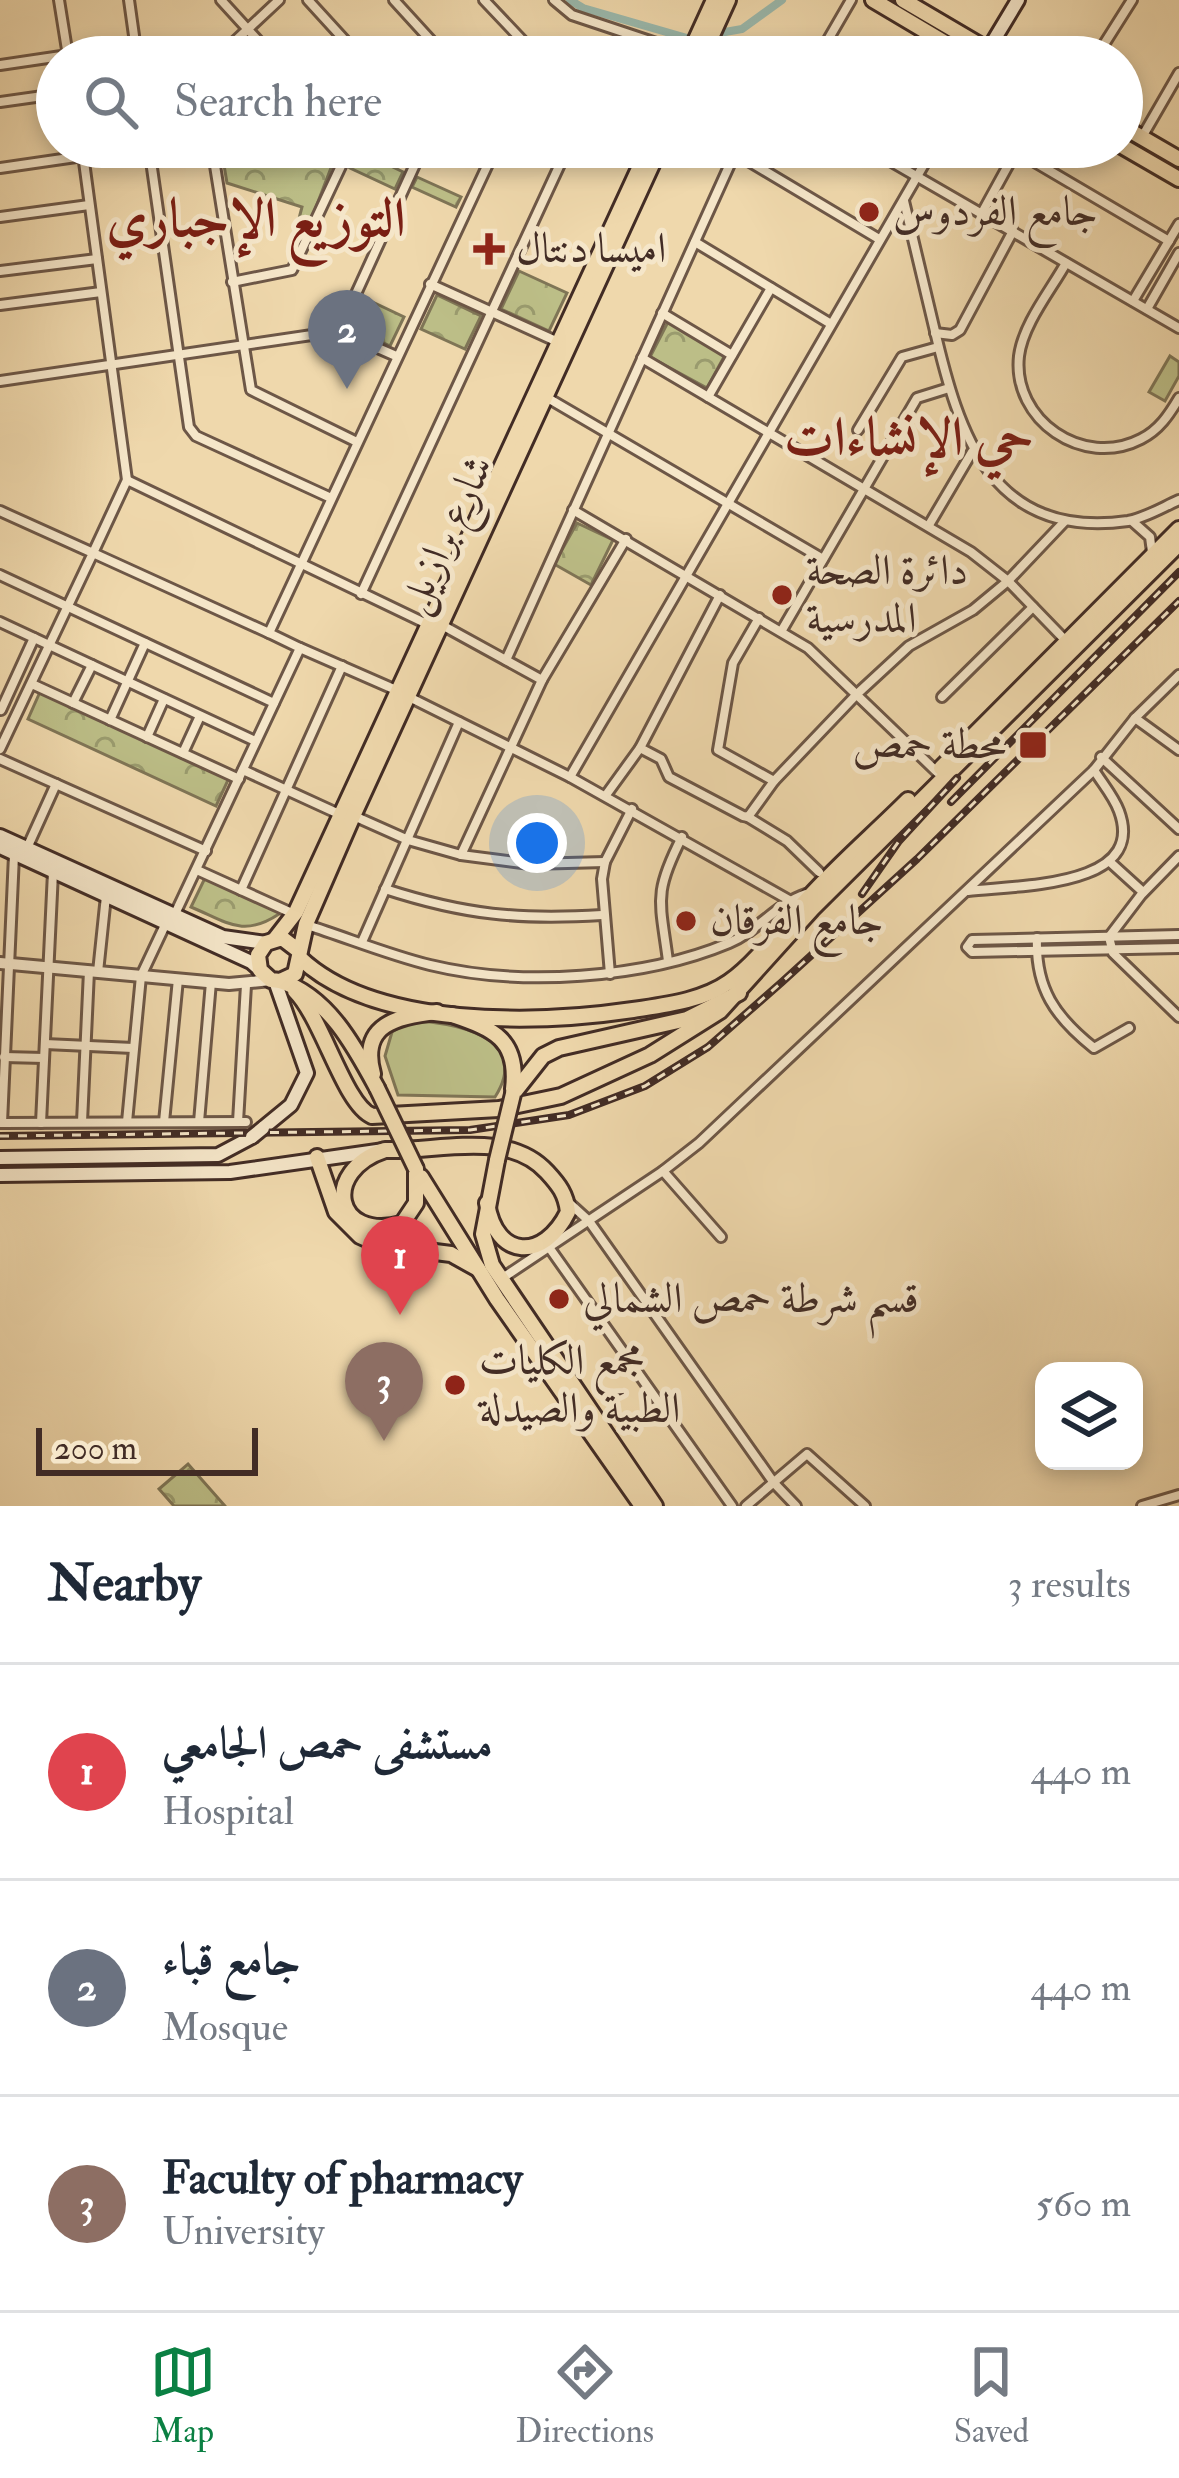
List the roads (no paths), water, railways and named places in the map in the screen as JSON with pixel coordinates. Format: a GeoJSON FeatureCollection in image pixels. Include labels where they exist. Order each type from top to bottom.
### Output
{"type":"FeatureCollection","features":[{"type":"Feature","properties":{"kind":"main road"},"geometry":{"type":"LineString","coordinates":[[700,36],[714,0]]}},
{"type":"Feature","properties":{"kind":"main road"},"geometry":{"type":"LineString","coordinates":[[706,36],[728,0]]}},
{"type":"Feature","properties":{"kind":"main road"},"geometry":{"type":"LineString","coordinates":[[872,0],[933,36]]}},
{"type":"Feature","properties":{"kind":"main road"},"geometry":{"type":"LineString","coordinates":[[903,0],[964,36]]}},
{"type":"Feature","properties":{"kind":"main road"},"geometry":{"type":"LineString","coordinates":[[1002,36],[1018,0]]}},
{"type":"Feature","properties":{"kind":"main road"},"geometry":{"type":"LineString","coordinates":[[1143,138],[1179,159]]}},
{"type":"Feature","properties":{"kind":"main road"},"geometry":{"type":"LineString","coordinates":[[1143,158],[1179,179]]}},
{"type":"Feature","properties":{"kind":"main road","name":"شارع برازيل"},"geometry":{"type":"LineString","coordinates":[[300,955],[300,919],[639,168]]}},
{"type":"Feature","properties":{"kind":"main road","name":"شارع برازيل"},"geometry":{"type":"LineString","coordinates":[[433,624],[546,397],[650,168]]}},
{"type":"Feature","properties":{"kind":"main road"},"geometry":{"type":"LineString","coordinates":[[377,1088],[370,1061],[379,1030],[404,1015],[572,1019],[707,994],[743,970],[813,892],[1179,529]]}},
{"type":"Feature","properties":{"kind":"main road"},"geometry":{"type":"LineString","coordinates":[[0,848],[21,851],[251,962],[309,1006],[352,1099],[365,1114],[499,1109],[561,1096],[650,1055],[720,1011],[812,909],[1179,544]]}},
{"type":"Feature","properties":{"kind":"main road"},"geometry":{"type":"LineString","coordinates":[[0,836],[53,872],[106,896],[223,937],[289,941],[339,986],[480,1024],[503,1040],[515,1066],[487,1203],[485,1246],[500,1280],[655,1506]]}},
{"type":"Feature","properties":{"kind":"main road","name":"شارع برازيل"},"geometry":{"type":"LineString","coordinates":[[270,940],[300,919]]}},
{"type":"Feature","properties":{"kind":"main road"},"geometry":{"type":"LineString","coordinates":[[0,1158],[218,1156],[291,1105],[307,1073],[258,955],[270,940]]}},
{"type":"Feature","properties":{"kind":"main road"},"geometry":{"type":"LineString","coordinates":[[271,978],[295,974],[300,955]]}},
{"type":"Feature","properties":{"kind":"main road"},"geometry":{"type":"LineString","coordinates":[[271,978],[307,994],[358,1052],[416,1169],[478,1269],[642,1506]]}},
{"type":"Feature","properties":{"kind":"main road"},"geometry":{"type":"LineString","coordinates":[[512,1094],[543,1056],[559,1048],[687,1019],[739,993]]}},
{"type":"Feature","properties":{"kind":"main road"},"geometry":{"type":"LineString","coordinates":[[0,1174],[230,1172],[385,1150],[518,1149],[536,1159],[562,1187],[568,1212],[547,1244],[525,1249],[506,1243],[490,1221],[487,1203]]}},
{"type":"Feature","properties":{"kind":"main road"},"geometry":{"type":"LineString","coordinates":[[385,1150],[356,1164],[343,1185],[342,1200],[364,1226],[402,1224],[416,1203],[416,1169]]}},
{"type":"Feature","properties":{"kind":"main road"},"geometry":{"type":"LineString","coordinates":[[316,1157],[336,1212],[360,1236],[380,1246],[451,1254],[478,1269]]}},
{"type":"Feature","properties":{"kind":"street"},"geometry":{"type":"LineString","coordinates":[[59,0],[65,36]]}},
{"type":"Feature","properties":{"kind":"street"},"geometry":{"type":"LineString","coordinates":[[129,0],[134,36]]}},
{"type":"Feature","properties":{"kind":"street"},"geometry":{"type":"LineString","coordinates":[[221,0],[254,36]]}},
{"type":"Feature","properties":{"kind":"street"},"geometry":{"type":"LineString","coordinates":[[240,36],[279,0]]}},
{"type":"Feature","properties":{"kind":"street"},"geometry":{"type":"LineString","coordinates":[[308,0],[341,36]]}},
{"type":"Feature","properties":{"kind":"street"},"geometry":{"type":"LineString","coordinates":[[394,0],[427,36]]}},
{"type":"Feature","properties":{"kind":"street"},"geometry":{"type":"LineString","coordinates":[[484,0],[518,36]]}},
{"type":"Feature","properties":{"kind":"street"},"geometry":{"type":"LineString","coordinates":[[554,0],[572,15],[634,36]]}},
{"type":"Feature","properties":{"kind":"street"},"geometry":{"type":"LineString","coordinates":[[830,36],[851,0]]}},
{"type":"Feature","properties":{"kind":"street"},"geometry":{"type":"LineString","coordinates":[[1109,36],[1132,0]]}},
{"type":"Feature","properties":{"kind":"street"},"geometry":{"type":"LineString","coordinates":[[0,65],[36,60]]}},
{"type":"Feature","properties":{"kind":"street"},"geometry":{"type":"LineString","coordinates":[[1143,135],[1179,73]]}},
{"type":"Feature","properties":{"kind":"street"},"geometry":{"type":"LineString","coordinates":[[0,102],[36,97]]}},
{"type":"Feature","properties":{"kind":"street"},"geometry":{"type":"LineString","coordinates":[[0,168],[36,161]]}},
{"type":"Feature","properties":{"kind":"street"},"geometry":{"type":"LineString","coordinates":[[0,749],[127,480],[84,168]]}},
{"type":"Feature","properties":{"kind":"street"},"geometry":{"type":"LineString","coordinates":[[152,168],[189,427],[196,436],[332,498]]}},
{"type":"Feature","properties":{"kind":"street"},"geometry":{"type":"LineString","coordinates":[[215,168],[251,390],[358,442]]}},
{"type":"Feature","properties":{"kind":"street"},"geometry":{"type":"LineString","coordinates":[[232,282],[292,270],[340,168]]}},
{"type":"Feature","properties":{"kind":"street"},"geometry":{"type":"LineString","coordinates":[[339,332],[413,168]]}},
{"type":"Feature","properties":{"kind":"street"},"geometry":{"type":"LineString","coordinates":[[269,633],[486,168]]}},
{"type":"Feature","properties":{"kind":"street"},"geometry":{"type":"LineString","coordinates":[[362,594],[558,168]]}},
{"type":"Feature","properties":{"kind":"street"},"geometry":{"type":"LineString","coordinates":[[506,660],[728,168]]}},
{"type":"Feature","properties":{"kind":"street"},"geometry":{"type":"LineString","coordinates":[[751,168],[879,238]]}},
{"type":"Feature","properties":{"kind":"street"},"geometry":{"type":"LineString","coordinates":[[903,168],[1179,328]]}},
{"type":"Feature","properties":{"kind":"street"},"geometry":{"type":"LineString","coordinates":[[570,777],[922,168]]}},
{"type":"Feature","properties":{"kind":"street"},"geometry":{"type":"LineString","coordinates":[[982,213],[1007,168]]}},
{"type":"Feature","properties":{"kind":"street"},"geometry":{"type":"LineString","coordinates":[[1048,168],[1169,241]]}},
{"type":"Feature","properties":{"kind":"street"},"geometry":{"type":"LineString","coordinates":[[904,200],[949,388],[972,452],[1013,497],[1065,521],[1131,520],[1179,500]]}},
{"type":"Feature","properties":{"kind":"street"},"geometry":{"type":"LineString","coordinates":[[0,217],[89,205]]}},
{"type":"Feature","properties":{"kind":"street"},"geometry":{"type":"LineString","coordinates":[[1133,301],[1179,224]]}},
{"type":"Feature","properties":{"kind":"street"},"geometry":{"type":"LineString","coordinates":[[935,333],[952,335],[960,330],[1013,231]]}},
{"type":"Feature","properties":{"kind":"street"},"geometry":{"type":"LineString","coordinates":[[694,242],[831,324]]}},
{"type":"Feature","properties":{"kind":"street"},"geometry":{"type":"LineString","coordinates":[[1148,309],[1179,253]]}},
{"type":"Feature","properties":{"kind":"street"},"geometry":{"type":"LineString","coordinates":[[0,272],[97,259]]}},
{"type":"Feature","properties":{"kind":"street"},"geometry":{"type":"LineString","coordinates":[[1066,263],[1019,354],[1021,383],[1036,415],[1062,439],[1112,447],[1145,438],[1179,398]]}},
{"type":"Feature","properties":{"kind":"street"},"geometry":{"type":"LineString","coordinates":[[430,284],[558,342]]}},
{"type":"Feature","properties":{"kind":"street"},"geometry":{"type":"LineString","coordinates":[[708,397],[771,287]]}},
{"type":"Feature","properties":{"kind":"street"},"geometry":{"type":"LineString","coordinates":[[0,305],[101,292]]}},
{"type":"Feature","properties":{"kind":"street"},"geometry":{"type":"LineString","coordinates":[[662,313],[732,355]]}},
{"type":"Feature","properties":{"kind":"street"},"geometry":{"type":"LineString","coordinates":[[0,381],[339,332],[396,356]]}},
{"type":"Feature","properties":{"kind":"street"},"geometry":{"type":"LineString","coordinates":[[858,430],[902,357],[938,347]]}},
{"type":"Feature","properties":{"kind":"street"},"geometry":{"type":"LineString","coordinates":[[642,358],[929,525],[1008,580],[1066,641]]}},
{"type":"Feature","properties":{"kind":"street"},"geometry":{"type":"LineString","coordinates":[[782,630],[917,398],[949,388]]}},
{"type":"Feature","properties":{"kind":"street"},"geometry":{"type":"LineString","coordinates":[[546,397],[823,559]]}},
{"type":"Feature","properties":{"kind":"street"},"geometry":{"type":"LineString","coordinates":[[929,525],[972,452]]}},
{"type":"Feature","properties":{"kind":"street"},"geometry":{"type":"LineString","coordinates":[[127,480],[542,680]]}},
{"type":"Feature","properties":{"kind":"street"},"geometry":{"type":"LineString","coordinates":[[574,510],[808,648],[937,772]]}},
{"type":"Feature","properties":{"kind":"street"},"geometry":{"type":"LineString","coordinates":[[0,511],[402,693],[632,809],[789,900]]}},
{"type":"Feature","properties":{"kind":"street"},"geometry":{"type":"LineString","coordinates":[[1131,520],[1150,537],[1152,555]]}},
{"type":"Feature","properties":{"kind":"street"},"geometry":{"type":"LineString","coordinates":[[748,817],[774,781],[857,694],[909,646],[973,610],[1065,521]]}},
{"type":"Feature","properties":{"kind":"street"},"geometry":{"type":"LineString","coordinates":[[461,855],[542,680],[626,539]]}},
{"type":"Feature","properties":{"kind":"street"},"geometry":{"type":"LineString","coordinates":[[0,575],[274,703]]}},
{"type":"Feature","properties":{"kind":"street"},"geometry":{"type":"LineString","coordinates":[[606,796],[640,748],[720,595]]}},
{"type":"Feature","properties":{"kind":"street"},"geometry":{"type":"LineString","coordinates":[[942,697],[1034,607]]}},
{"type":"Feature","properties":{"kind":"street"},"geometry":{"type":"LineString","coordinates":[[759,618],[733,663],[718,750],[774,781]]}},
{"type":"Feature","properties":{"kind":"street"},"geometry":{"type":"LineString","coordinates":[[0,622],[255,741]]}},
{"type":"Feature","properties":{"kind":"street"},"geometry":{"type":"LineString","coordinates":[[15,717],[0,710],[3,695],[34,638]]}},
{"type":"Feature","properties":{"kind":"street"},"geometry":{"type":"LineString","coordinates":[[110,720],[146,643]]}},
{"type":"Feature","properties":{"kind":"street"},"geometry":{"type":"LineString","coordinates":[[127,1122],[141,976],[197,870],[300,648]]}},
{"type":"Feature","properties":{"kind":"street"},"geometry":{"type":"LineString","coordinates":[[73,703],[92,665]]}},
{"type":"Feature","properties":{"kind":"street"},"geometry":{"type":"LineString","coordinates":[[241,890],[342,666]]}},
{"type":"Feature","properties":{"kind":"street"},"geometry":{"type":"LineString","coordinates":[[500,1280],[547,1244],[663,1172],[698,1143],[1094,770],[1135,718],[1176,682]]}},
{"type":"Feature","properties":{"kind":"street"},"geometry":{"type":"LineString","coordinates":[[32,684],[183,753],[407,840],[461,855],[530,864],[605,862]]}},
{"type":"Feature","properties":{"kind":"street"},"geometry":{"type":"LineString","coordinates":[[147,737],[164,699]]}},
{"type":"Feature","properties":{"kind":"street"},"geometry":{"type":"LineString","coordinates":[[183,753],[200,716]]}},
{"type":"Feature","properties":{"kind":"street"},"geometry":{"type":"LineString","coordinates":[[1135,718],[1179,750]]}},
{"type":"Feature","properties":{"kind":"street"},"geometry":{"type":"LineString","coordinates":[[362,943],[459,722]]}},
{"type":"Feature","properties":{"kind":"street"},"geometry":{"type":"LineString","coordinates":[[640,748],[661,759],[669,777],[787,841],[819,872]]}},
{"type":"Feature","properties":{"kind":"street"},"geometry":{"type":"LineString","coordinates":[[1101,757],[1179,829]]}},
{"type":"Feature","properties":{"kind":"street"},"geometry":{"type":"LineString","coordinates":[[0,759],[206,851]]}},
{"type":"Feature","properties":{"kind":"street"},"geometry":{"type":"LineString","coordinates":[[968,891],[1090,875],[1110,862],[1122,844],[1120,813],[1094,770]]}},
{"type":"Feature","properties":{"kind":"street"},"geometry":{"type":"LineString","coordinates":[[56,784],[21,851],[4,963],[1,1123],[242,1122],[246,985]]}},
{"type":"Feature","properties":{"kind":"street"},"geometry":{"type":"LineString","coordinates":[[610,974],[602,916],[605,862],[632,809]]}},
{"type":"Feature","properties":{"kind":"street"},"geometry":{"type":"LineString","coordinates":[[668,961],[659,895],[661,878],[682,837]]}},
{"type":"Feature","properties":{"kind":"street"},"geometry":{"type":"LineString","coordinates":[[1109,937],[1143,892],[1179,856]]}},
{"type":"Feature","properties":{"kind":"street"},"geometry":{"type":"LineString","coordinates":[[1110,862],[1143,892]]}},
{"type":"Feature","properties":{"kind":"street"},"geometry":{"type":"LineString","coordinates":[[197,870],[362,943],[451,968],[528,977],[610,974],[730,943],[789,900],[813,892]]}},
{"type":"Feature","properties":{"kind":"street"},"geometry":{"type":"LineString","coordinates":[[41,1123],[53,872]]}},
{"type":"Feature","properties":{"kind":"street"},"geometry":{"type":"LineString","coordinates":[[386,890],[486,916],[602,916]]}},
{"type":"Feature","properties":{"kind":"street"},"geometry":{"type":"LineString","coordinates":[[82,1123],[86,1047],[106,896]]}},
{"type":"Feature","properties":{"kind":"street"},"geometry":{"type":"LineString","coordinates":[[1179,935],[972,940],[968,944],[972,952],[1179,948]]}},
{"type":"Feature","properties":{"kind":"street"},"geometry":{"type":"LineString","coordinates":[[1109,937],[1112,949],[1179,1017]]}},
{"type":"Feature","properties":{"kind":"street"},"geometry":{"type":"LineString","coordinates":[[1037,938],[1036,970],[1044,989],[1091,1046],[1129,1028]]}},
{"type":"Feature","properties":{"kind":"street"},"geometry":{"type":"LineString","coordinates":[[4,963],[246,985],[271,978]]}},
{"type":"Feature","properties":{"kind":"street"},"geometry":{"type":"LineString","coordinates":[[164,1122],[178,979]]}},
{"type":"Feature","properties":{"kind":"street"},"geometry":{"type":"LineString","coordinates":[[199,1122],[211,982]]}},
{"type":"Feature","properties":{"kind":"street"},"geometry":{"type":"LineString","coordinates":[[45,1044],[133,1048]]}},
{"type":"Feature","properties":{"kind":"street"},"geometry":{"type":"LineString","coordinates":[[2,1058],[44,1058]]}},
{"type":"Feature","properties":{"kind":"street"},"geometry":{"type":"LineString","coordinates":[[663,1172],[721,1237]]}},
{"type":"Feature","properties":{"kind":"street"},"geometry":{"type":"LineString","coordinates":[[567,1200],[589,1221],[774,1483],[796,1506]]}},
{"type":"Feature","properties":{"kind":"street"},"geometry":{"type":"LineString","coordinates":[[547,1244],[732,1506]]}},
{"type":"Feature","properties":{"kind":"street"},"geometry":{"type":"LineString","coordinates":[[746,1506],[807,1454],[865,1506]]}},
{"type":"Feature","properties":{"kind":"street"},"geometry":{"type":"LineString","coordinates":[[1147,1505],[1179,1496]]}},
{"type":"Feature","properties":{"kind":"waterway"},"geometry":{"type":"LineString","coordinates":[[570,0],[680,36]]}},
{"type":"Feature","properties":{"kind":"waterway"},"geometry":{"type":"LineString","coordinates":[[725,32],[742,29],[782,0]]}},
{"type":"Feature","properties":{"kind":"railway"},"geometry":{"type":"LineString","coordinates":[[951,802],[1179,572]]}},
{"type":"Feature","properties":{"kind":"railway"},"geometry":{"type":"LineString","coordinates":[[0,1136],[470,1130],[569,1115],[645,1086],[708,1047],[782,982],[917,859],[1179,601]]}},
{"type":"Feature","properties":{"kind":"railway"},"geometry":{"type":"LineString","coordinates":[[862,894],[899,841],[957,778]]}},
{"type":"Feature","properties":{"kind":"place","name":"جامع الفردوس"},"geometry":{"type":"Point","coordinates":[869,212]}},
{"type":"Feature","properties":{"kind":"place","name":"اميسا دنتال"},"geometry":{"type":"Point","coordinates":[489,249]}},
{"type":"Feature","properties":{"kind":"place","name":"جامع قباء"},"geometry":{"type":"Point","coordinates":[347,389]}},
{"type":"Feature","properties":{"kind":"place","name":"دائرة الصحة المدرسية"},"geometry":{"type":"Point","coordinates":[782,595]}},
{"type":"Feature","properties":{"kind":"place","name":"محطة حمص"},"geometry":{"type":"Point","coordinates":[1033,745]}},
{"type":"Feature","properties":{"kind":"place","name":"جامع الفرقان"},"geometry":{"type":"Point","coordinates":[686,921]}},
{"type":"Feature","properties":{"kind":"place","name":"قسم شرطة حمص الشمالي"},"geometry":{"type":"Point","coordinates":[559,1299]}},
{"type":"Feature","properties":{"kind":"place","name":"مستشفى حمص الجامعي"},"geometry":{"type":"Point","coordinates":[400,1315]}},
{"type":"Feature","properties":{"kind":"place","name":"مجمع الكليات الطبية والصيدلة"},"geometry":{"type":"Point","coordinates":[455,1385]}},
{"type":"Feature","properties":{"kind":"place","name":"Faculty of pharmacy"},"geometry":{"type":"Point","coordinates":[384,1441]}},
{"type":"Feature","properties":{"kind":"district","name":"التوزيع الإجباري"},"geometry":{"type":"Point","coordinates":[256,219]}},
{"type":"Feature","properties":{"kind":"district","name":"حي الإنشاءات"},"geometry":{"type":"Point","coordinates":[909,438]}}]}
